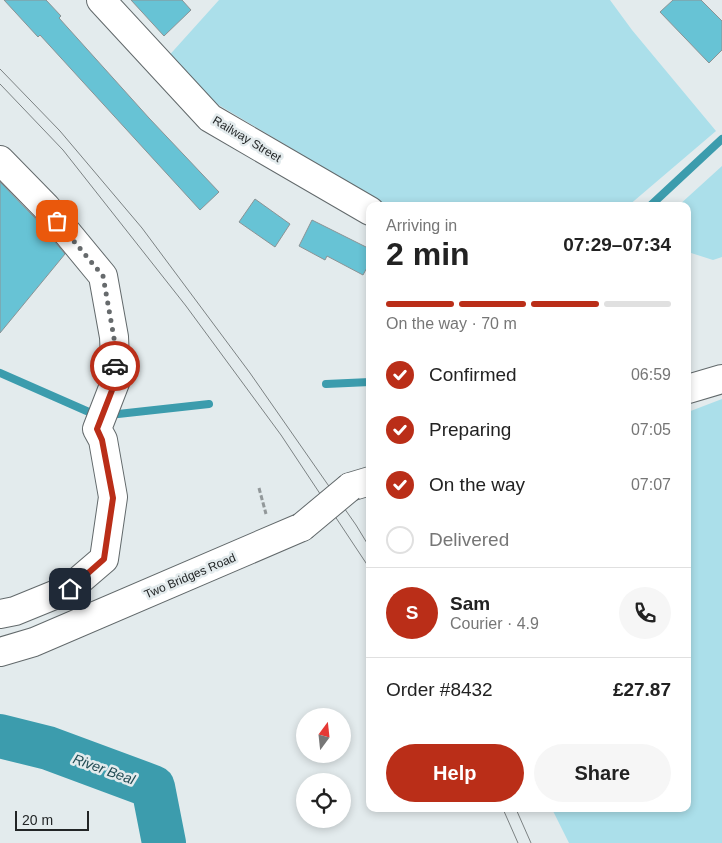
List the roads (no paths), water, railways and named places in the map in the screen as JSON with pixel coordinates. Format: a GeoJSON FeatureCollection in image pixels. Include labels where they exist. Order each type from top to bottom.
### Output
{"type":"FeatureCollection","features":[{"type":"Feature","properties":{"kind":"street","name":"Railway Street"},"geometry":{"type":"LineString","coordinates":[[101,0],[210,118],[366,210]]}},
{"type":"Feature","properties":{"kind":"street"},"geometry":{"type":"LineString","coordinates":[[0,160],[46,207],[103,276],[114,338],[116,380],[101,418],[102,440],[113,498],[104,559],[70,589],[15,611],[0,614]]}},
{"type":"Feature","properties":{"kind":"street","name":"Two Bridges Road"},"geometry":{"type":"LineString","coordinates":[[0,652],[34,642],[302,526],[360,484]]}},
{"type":"Feature","properties":{"kind":"waterway"},"geometry":{"type":"LineString","coordinates":[[654,202],[722,139]]}},
{"type":"Feature","properties":{"kind":"waterway"},"geometry":{"type":"LineString","coordinates":[[0,373],[98,416]]}},
{"type":"Feature","properties":{"kind":"waterway"},"geometry":{"type":"LineString","coordinates":[[326,384],[366,382]]}},
{"type":"Feature","properties":{"kind":"waterway"},"geometry":{"type":"LineString","coordinates":[[109,415],[209,404]]}},
{"type":"Feature","properties":{"kind":"waterway","name":"River Beal"},"geometry":{"type":"LineString","coordinates":[[0,736],[48,748],[153,787],[164,843]]}},
{"type":"Feature","properties":{"kind":"tram line"},"geometry":{"type":"LineString","coordinates":[[0,69],[60,131],[142,228],[250,373],[366,541]]}},
{"type":"Feature","properties":{"kind":"tram line"},"geometry":{"type":"LineString","coordinates":[[0,84],[63,150],[186,306],[281,435],[366,563]]}},
{"type":"Feature","properties":{"kind":"tram line"},"geometry":{"type":"LineString","coordinates":[[504,812],[518,843]]}},
{"type":"Feature","properties":{"kind":"tram line"},"geometry":{"type":"LineString","coordinates":[[517,812],[531,843]]}}]}
